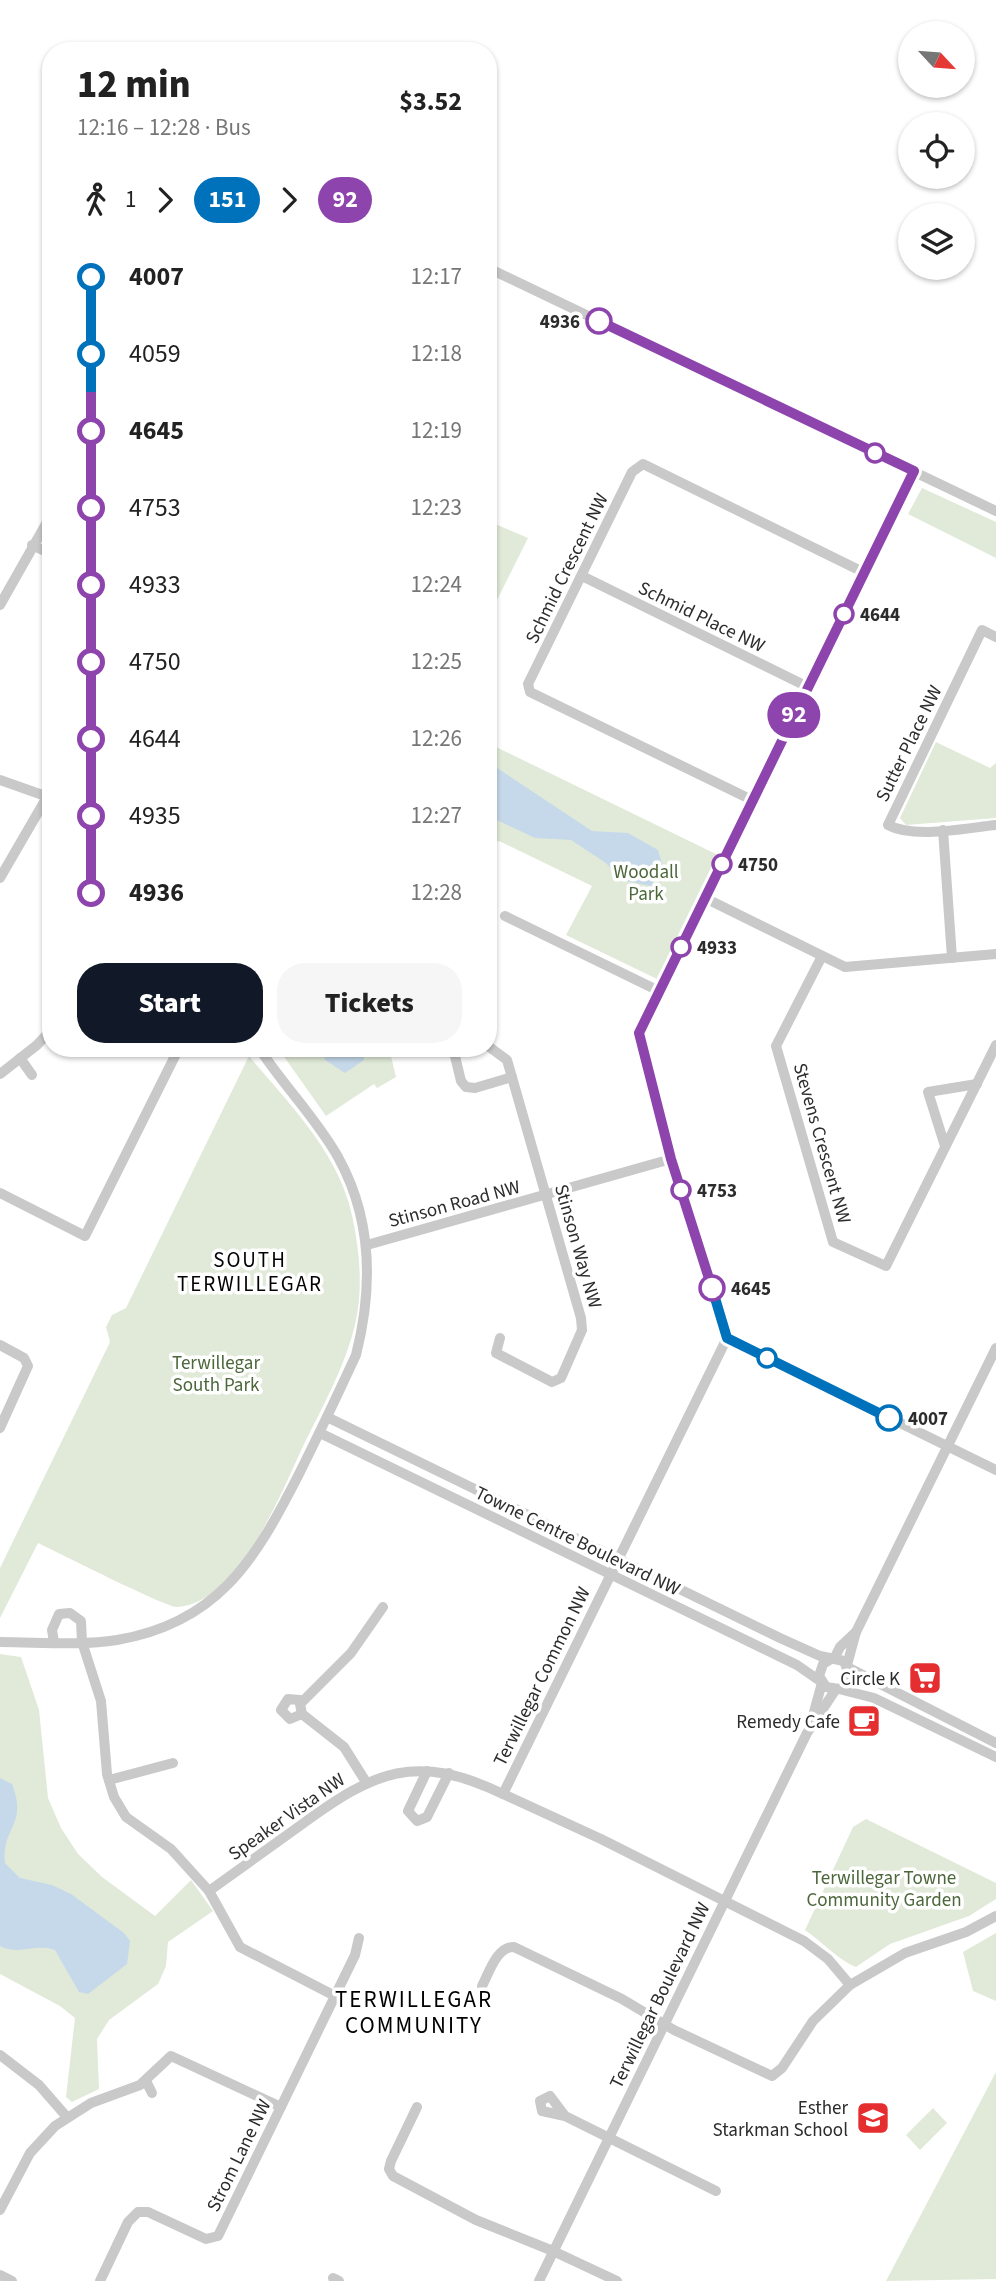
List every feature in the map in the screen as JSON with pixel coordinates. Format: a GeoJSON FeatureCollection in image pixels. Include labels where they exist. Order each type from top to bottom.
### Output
{"type":"FeatureCollection","features":[{"type":"Feature","properties":{"kind":"street"},"geometry":{"type":"LineString","coordinates":[[497,272],[996,511]]}},
{"type":"Feature","properties":{"kind":"street","name":"Schmid Crescent NW"},"geometry":{"type":"LineString","coordinates":[[754,801],[530,692],[528,684],[632,472],[643,464],[865,573]]}},
{"type":"Feature","properties":{"kind":"street"},"geometry":{"type":"LineString","coordinates":[[914,471],[640,1029],[639,1040],[671,1159],[727,1338],[996,1471]]}},
{"type":"Feature","properties":{"kind":"street"},"geometry":{"type":"LineString","coordinates":[[0,604],[42,529]]}},
{"type":"Feature","properties":{"kind":"street"},"geometry":{"type":"LineString","coordinates":[[32,545],[42,550]]}},
{"type":"Feature","properties":{"kind":"street","name":"Schmid Place NW"},"geometry":{"type":"LineString","coordinates":[[582,576],[808,687]]}},
{"type":"Feature","properties":{"kind":"street","name":"Sutter Place NW"},"geometry":{"type":"LineString","coordinates":[[996,637],[982,630],[888,825],[898,831],[943,831],[996,825]]}},
{"type":"Feature","properties":{"kind":"street"},"geometry":{"type":"LineString","coordinates":[[0,780],[42,792]]}},
{"type":"Feature","properties":{"kind":"street"},"geometry":{"type":"LineString","coordinates":[[0,877],[42,807]]}},
{"type":"Feature","properties":{"kind":"street"},"geometry":{"type":"LineString","coordinates":[[943,831],[952,958]]}},
{"type":"Feature","properties":{"kind":"street"},"geometry":{"type":"LineString","coordinates":[[705,898],[821,958],[845,967],[996,954]]}},
{"type":"Feature","properties":{"kind":"street"},"geometry":{"type":"LineString","coordinates":[[505,916],[659,991]]}},
{"type":"Feature","properties":{"kind":"street","name":"Stevens Crescent NW"},"geometry":{"type":"LineString","coordinates":[[821,958],[776,1046],[833,1242],[886,1266],[996,1045]]}},
{"type":"Feature","properties":{"kind":"street"},"geometry":{"type":"LineString","coordinates":[[0,1074],[42,1038]]}},
{"type":"Feature","properties":{"kind":"street","name":"Stinson Way NW"},"geometry":{"type":"LineString","coordinates":[[497,1051],[505,1056],[512,1077],[547,1195],[582,1330],[561,1378],[552,1382],[496,1353],[500,1338]]}},
{"type":"Feature","properties":{"kind":"street"},"geometry":{"type":"LineString","coordinates":[[0,1193],[85,1236],[174,1057]]}},
{"type":"Feature","properties":{"kind":"street"},"geometry":{"type":"LineString","coordinates":[[0,1642],[116,1640],[157,1630],[196,1612],[229,1586],[261,1545],[320,1433],[356,1356],[364,1324],[369,1280],[367,1245],[357,1199],[338,1157],[266,1057]]}},
{"type":"Feature","properties":{"kind":"street"},"geometry":{"type":"LineString","coordinates":[[455,1057],[461,1081],[466,1087],[475,1088],[512,1077]]}},
{"type":"Feature","properties":{"kind":"street"},"geometry":{"type":"LineString","coordinates":[[20,1058],[32,1075]]}},
{"type":"Feature","properties":{"kind":"street"},"geometry":{"type":"LineString","coordinates":[[944,1146],[928,1093],[977,1084]]}},
{"type":"Feature","properties":{"kind":"street","name":"Stinson Road NW"},"geometry":{"type":"LineString","coordinates":[[367,1245],[671,1159]]}},
{"type":"Feature","properties":{"kind":"street","name":"Terwillegar Common NW"},"geometry":{"type":"LineString","coordinates":[[727,1338],[503,1794],[724,1900],[813,1947],[833,1964],[850,1985]]}},
{"type":"Feature","properties":{"kind":"street"},"geometry":{"type":"LineString","coordinates":[[0,1345],[23,1357],[28,1366],[0,1428]]}},
{"type":"Feature","properties":{"kind":"street"},"geometry":{"type":"LineString","coordinates":[[838,1689],[849,1681],[848,1667],[856,1632],[996,1348]]}},
{"type":"Feature","properties":{"kind":"street","name":"Towne Centre Boulevard NW"},"geometry":{"type":"LineString","coordinates":[[327,1417],[815,1654],[832,1659]]}},
{"type":"Feature","properties":{"kind":"street","name":"Towne Centre Boulevard NW"},"geometry":{"type":"LineString","coordinates":[[320,1433],[797,1665],[821,1682]]}},
{"type":"Feature","properties":{"kind":"street"},"geometry":{"type":"LineString","coordinates":[[302,1714],[290,1719],[281,1710],[288,1699],[300,1700],[351,1653],[383,1607]]}},
{"type":"Feature","properties":{"kind":"street"},"geometry":{"type":"LineString","coordinates":[[54,1642],[52,1630],[55,1619],[64,1612],[81,1621],[82,1642],[101,1701],[108,1780],[126,1817],[171,1849],[209,1891],[240,1947],[335,1996]]}},
{"type":"Feature","properties":{"kind":"street"},"geometry":{"type":"LineString","coordinates":[[856,1632],[832,1659],[820,1667],[821,1682],[874,1698],[996,1757]]}},
{"type":"Feature","properties":{"kind":"street"},"geometry":{"type":"LineString","coordinates":[[832,1659],[996,1744]]}},
{"type":"Feature","properties":{"kind":"street","name":"Terwillegar Boulevard NW"},"geometry":{"type":"LineString","coordinates":[[811,1725],[821,1682]]}},
{"type":"Feature","properties":{"kind":"street","name":"Terwillegar Boulevard NW"},"geometry":{"type":"LineString","coordinates":[[538,2281],[811,1725],[838,1689]]}},
{"type":"Feature","properties":{"kind":"street"},"geometry":{"type":"LineString","coordinates":[[300,1700],[302,1714],[344,1747],[366,1782]]}},
{"type":"Feature","properties":{"kind":"street"},"geometry":{"type":"LineString","coordinates":[[108,1780],[173,1763]]}},
{"type":"Feature","properties":{"kind":"street"},"geometry":{"type":"LineString","coordinates":[[427,1771],[408,1811],[417,1821],[427,1818],[449,1773]]}},
{"type":"Feature","properties":{"kind":"street","name":"Speaker Vista NW"},"geometry":{"type":"LineString","coordinates":[[209,1891],[366,1782],[398,1772],[427,1771],[449,1773],[503,1794]]}},
{"type":"Feature","properties":{"kind":"street"},"geometry":{"type":"LineString","coordinates":[[482,1986],[500,1952],[506,1947],[514,1947],[622,1999],[665,2025],[772,2076],[782,2068],[813,2021],[850,1985],[905,1953],[966,1932],[996,1916]]}},
{"type":"Feature","properties":{"kind":"street","name":"Strom Lane NW"},"geometry":{"type":"LineString","coordinates":[[100,2281],[128,2222],[138,2212],[155,2216],[206,2239],[218,2236],[355,1955],[359,1938]]}},
{"type":"Feature","properties":{"kind":"street"},"geometry":{"type":"LineString","coordinates":[[0,2055],[31,2077],[66,2116]]}},
{"type":"Feature","properties":{"kind":"street"},"geometry":{"type":"LineString","coordinates":[[0,2210],[30,2153],[66,2116],[99,2099],[128,2091],[146,2081],[174,2055],[281,2107]]}},
{"type":"Feature","properties":{"kind":"street"},"geometry":{"type":"LineString","coordinates":[[146,2081],[152,2094]]}},
{"type":"Feature","properties":{"kind":"street"},"geometry":{"type":"LineString","coordinates":[[417,2107],[391,2161],[393,2176],[476,2220],[553,2250],[617,2281]]}},
{"type":"Feature","properties":{"kind":"street"},"geometry":{"type":"LineString","coordinates":[[565,2116],[716,2191]]}},
{"type":"Feature","properties":{"kind":"street"},"geometry":{"type":"LineString","coordinates":[[0,2275],[12,2281]]}},
{"type":"Feature","properties":{"kind":"green space"},"geometry":{"type":"Polygon","coordinates":[[[922,488],[996,522],[996,558],[908,514],[922,488]]]}},
{"type":"Feature","properties":{"kind":"green space"},"geometry":{"type":"Polygon","coordinates":[[[497,525],[528,538],[497,600],[497,525]]]}},
{"type":"Feature","properties":{"kind":"green space"},"geometry":{"type":"Polygon","coordinates":[[[936,742],[990,768],[996,763],[996,818],[906,825],[900,818],[936,742]]]}},
{"type":"Feature","properties":{"kind":"green space","name":"Woodall Park"},"geometry":{"type":"Polygon","coordinates":[[[497,747],[718,855],[657,979],[566,935],[592,886],[499,841],[497,747]]]}},
{"type":"Feature","properties":{"kind":"green space","name":"Terwillegar South Park"},"geometry":{"type":"Polygon","coordinates":[[[250,1057],[297,1112],[326,1152],[347,1196],[357,1246],[359,1299],[351,1340],[333,1385],[256,1541],[239,1566],[220,1586],[200,1601],[177,1607],[168,1605],[38,1543],[0,1618],[0,1568],[110,1342],[106,1327],[112,1315],[126,1308],[250,1057]]]}},
{"type":"Feature","properties":{"kind":"green space"},"geometry":{"type":"Polygon","coordinates":[[[284,1057],[391,1057],[396,1077],[377,1088],[374,1084],[326,1116],[284,1057]]]}},
{"type":"Feature","properties":{"kind":"green space"},"geometry":{"type":"Polygon","coordinates":[[[0,1654],[21,1657],[39,1710],[48,1798],[61,1828],[78,1854],[102,1877],[155,1916],[191,1880],[213,1911],[168,1942],[166,1966],[158,1984],[109,2020],[97,2039],[99,2089],[72,2102],[66,2097],[75,2018],[60,2006],[0,1974],[0,1654]]]}},
{"type":"Feature","properties":{"kind":"green space","name":"Terwillegar Towne Community Garden"},"geometry":{"type":"Polygon","coordinates":[[[866,1819],[996,1883],[996,1899],[969,1916],[890,1944],[856,1967],[837,1956],[805,1930],[853,1827],[866,1819]]]}},
{"type":"Feature","properties":{"kind":"green space"},"geometry":{"type":"Polygon","coordinates":[[[996,1933],[996,2001],[973,1991],[963,1952],[996,1933]]]}},
{"type":"Feature","properties":{"kind":"green space"},"geometry":{"type":"Polygon","coordinates":[[[996,2072],[996,2279],[886,2281],[996,2072]]]}},
{"type":"Feature","properties":{"kind":"green space"},"geometry":{"type":"Polygon","coordinates":[[[933,2108],[947,2123],[920,2150],[906,2135],[933,2108]]]}},
{"type":"Feature","properties":{"kind":"water"},"geometry":{"type":"Polygon","coordinates":[[[497,768],[592,831],[628,833],[658,850],[663,867],[651,886],[621,880],[606,863],[571,840],[535,838],[497,820],[497,768]]]}},
{"type":"Feature","properties":{"kind":"water"},"geometry":{"type":"Polygon","coordinates":[[[324,1057],[364,1057],[364,1060],[345,1073],[324,1057]]]}},
{"type":"Feature","properties":{"kind":"water"},"geometry":{"type":"Polygon","coordinates":[[[0,1778],[12,1784],[17,1809],[5,1850],[5,1863],[20,1878],[52,1885],[71,1894],[124,1933],[130,1941],[127,1964],[88,1994],[79,1992],[55,1950],[14,1950],[0,1946],[0,1778]]]}},
{"type":"Feature","properties":{"kind":"bus line","name":"92"},"geometry":{"type":"LineString","coordinates":[[599,321],[914,471],[639,1033],[671,1159],[712,1288]]}},
{"type":"Feature","properties":{"kind":"bus line","name":"151"},"geometry":{"type":"LineString","coordinates":[[712,1288],[727,1338],[889,1418]]}},
{"type":"Feature","properties":{"kind":"place","name":"4936"},"geometry":{"type":"Point","coordinates":[599,321]}},
{"type":"Feature","properties":{"kind":"place","name":"4644"},"geometry":{"type":"Point","coordinates":[844,614]}},
{"type":"Feature","properties":{"kind":"place","name":"4750"},"geometry":{"type":"Point","coordinates":[722,864]}},
{"type":"Feature","properties":{"kind":"place","name":"4933"},"geometry":{"type":"Point","coordinates":[681,947]}},
{"type":"Feature","properties":{"kind":"place","name":"4753"},"geometry":{"type":"Point","coordinates":[681,1190]}},
{"type":"Feature","properties":{"kind":"place","name":"4645"},"geometry":{"type":"Point","coordinates":[712,1288]}},
{"type":"Feature","properties":{"kind":"place","name":"4007"},"geometry":{"type":"Point","coordinates":[889,1418]}},
{"type":"Feature","properties":{"kind":"place","name":"Circle K"},"geometry":{"type":"Point","coordinates":[925,1678]}},
{"type":"Feature","properties":{"kind":"place","name":"Remedy Cafe"},"geometry":{"type":"Point","coordinates":[864,1721]}},
{"type":"Feature","properties":{"kind":"place","name":"Esther Starkman School"},"geometry":{"type":"Point","coordinates":[873,2118]}},
{"type":"Feature","properties":{"kind":"district","name":"SOUTH TERWILLEGAR"},"geometry":{"type":"Point","coordinates":[250,1272]}},
{"type":"Feature","properties":{"kind":"district","name":"TERWILLEGAR COMMUNITY"},"geometry":{"type":"Point","coordinates":[414,2012]}}]}
